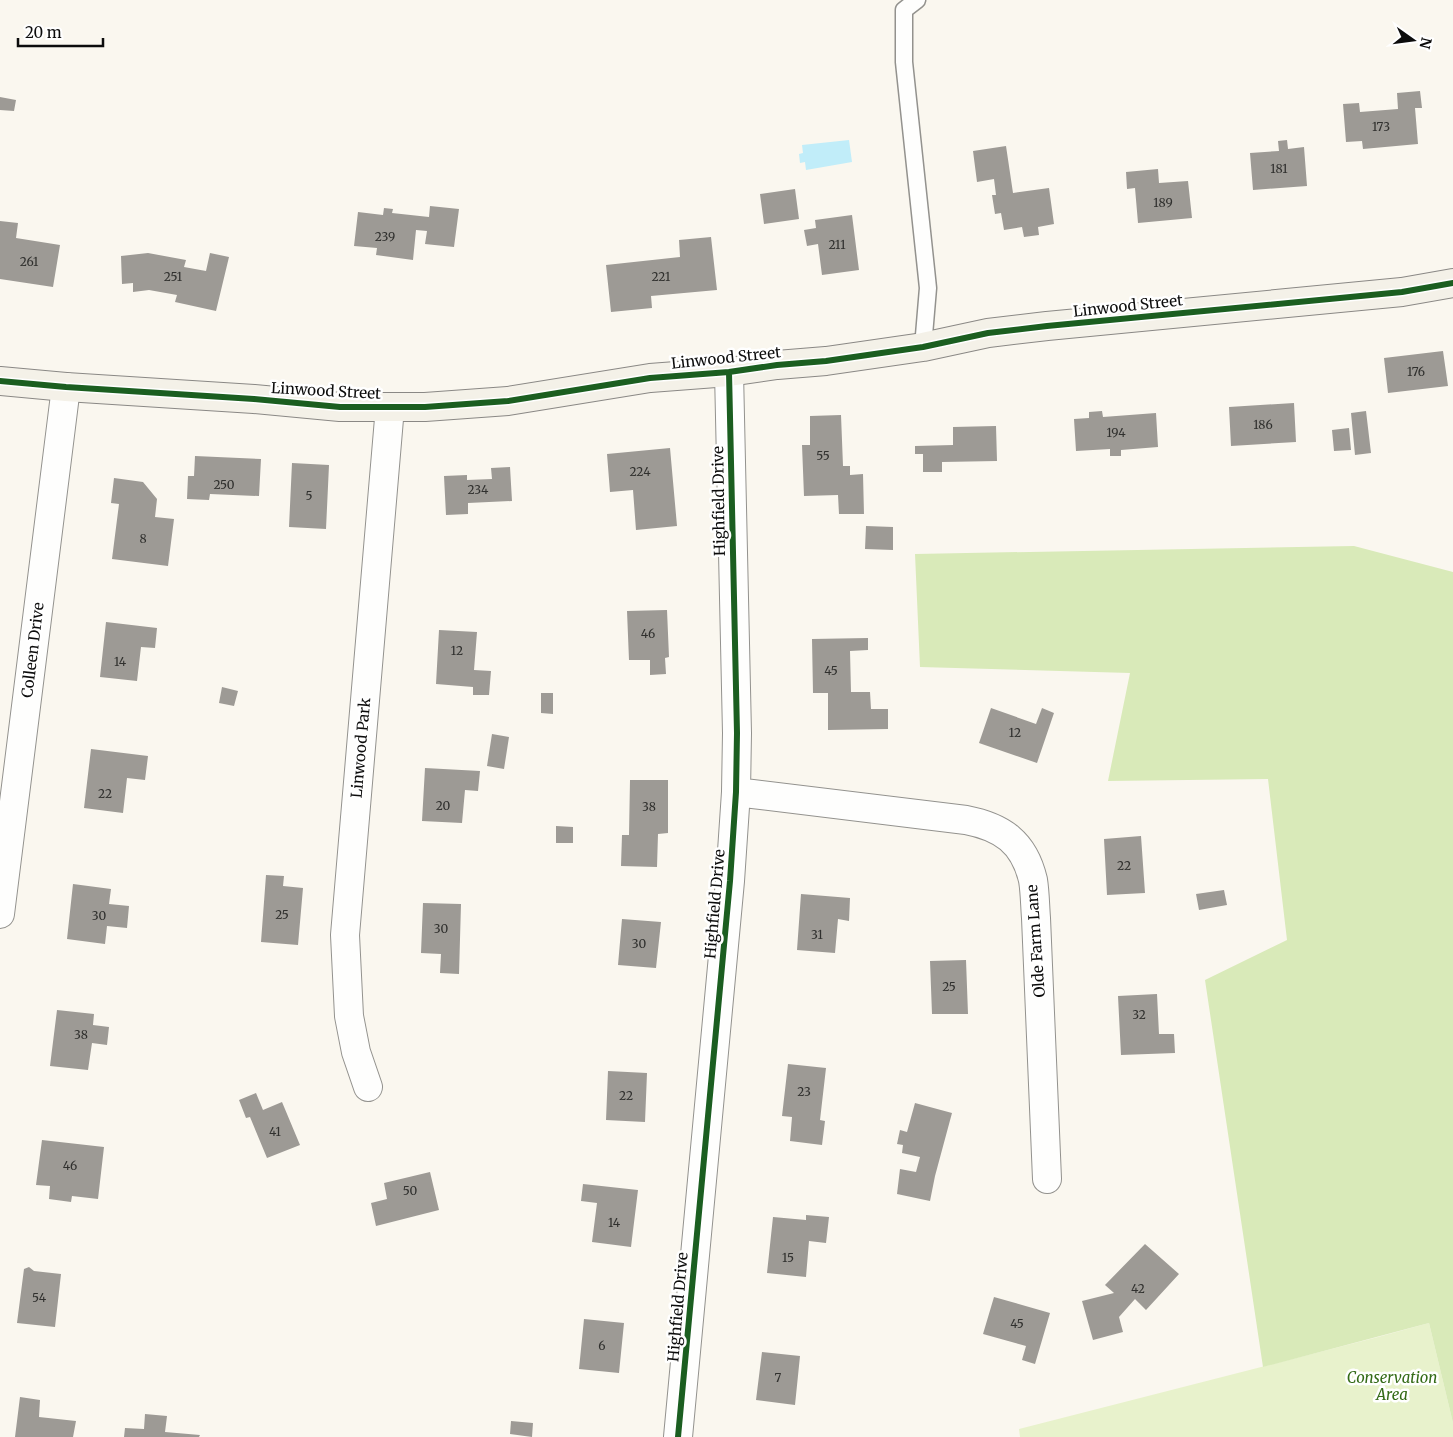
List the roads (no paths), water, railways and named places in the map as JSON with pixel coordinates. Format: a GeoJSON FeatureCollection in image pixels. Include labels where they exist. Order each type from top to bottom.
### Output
{"type":"FeatureCollection","features":[{"type":"Feature","properties":{"kind":"street","name":"Linwood Street"},"geometry":{"type":"LineString","coordinates":[[0,380],[66,387],[254,399],[340,407],[424,407],[508,401],[650,378],[729,372],[777,365],[826,361],[923,346],[1008,330],[1402,292],[1453,283]]}},
{"type":"Feature","properties":{"kind":"street","name":"Highfield Drive"},"geometry":{"type":"LineString","coordinates":[[678,1437],[730,891],[736,792],[729,372]]}},
{"type":"Feature","properties":{"kind":"street","name":"Colleen Drive"},"geometry":{"type":"LineString","coordinates":[[0,914],[66,387]]}},
{"type":"Feature","properties":{"kind":"street","name":"Linwood Park"},"geometry":{"type":"LineString","coordinates":[[368,1087],[356,1052],[348,1016],[345,935],[390,407]]}},
{"type":"Feature","properties":{"kind":"street","name":"Olde Farm Lane"},"geometry":{"type":"LineString","coordinates":[[736,792],[982,823],[997,829],[1009,837],[1019,848],[1028,862],[1034,890],[1047,1180]]}},
{"type":"Feature","properties":{"kind":"lane"},"geometry":{"type":"LineString","coordinates":[[917,0],[904,10],[904,62],[928,288],[923,346]]}},
{"type":"Feature","properties":{"kind":"water"},"geometry":{"type":"Polygon","coordinates":[[[849,140],[852,162],[806,170],[805,162],[800,163],[799,154],[803,153],[802,145],[849,140]]]}},
{"type":"Feature","properties":{"kind":"park label","name":"Conservation Area"},"geometry":{"type":"Point","coordinates":[1392,1386]}}]}
